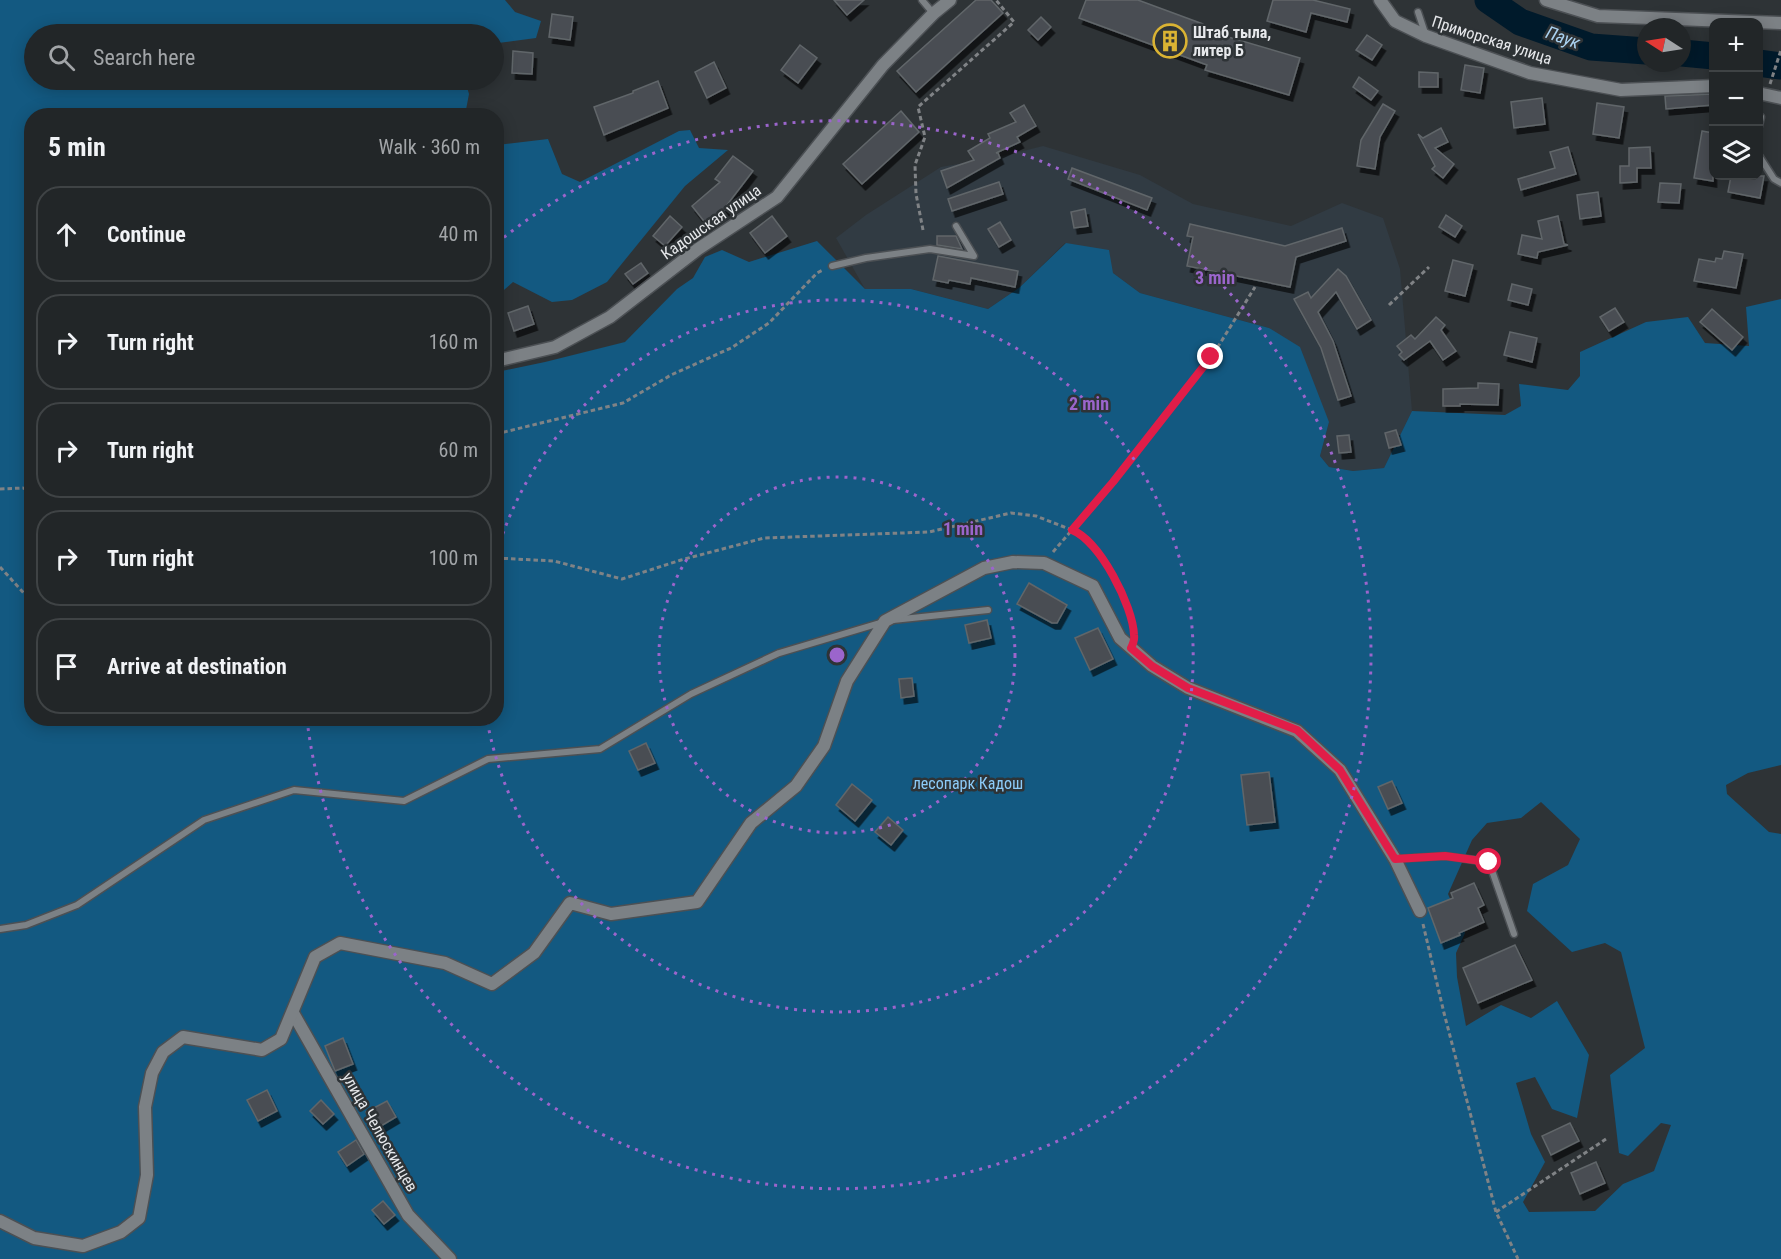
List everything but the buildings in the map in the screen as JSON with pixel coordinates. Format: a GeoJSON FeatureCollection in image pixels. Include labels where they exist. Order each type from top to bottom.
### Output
{"type":"FeatureCollection","features":[{"type":"Feature","properties":{"kind":"street","name":"Кадошская улица"},"geometry":{"type":"LineString","coordinates":[[504,359],[555,346],[610,317],[698,249],[777,197],[883,65],[934,13],[950,0]]}},
{"type":"Feature","properties":{"kind":"street","name":"Приморская улица"},"geometry":{"type":"LineString","coordinates":[[1380,0],[1395,21],[1426,36],[1530,73],[1621,90],[1709,86]]}},
{"type":"Feature","properties":{"kind":"street"},"geometry":{"type":"LineString","coordinates":[[1546,0],[1598,16],[1781,23]]}},
{"type":"Feature","properties":{"kind":"street"},"geometry":{"type":"LineString","coordinates":[[1763,94],[1781,98]]}},
{"type":"Feature","properties":{"kind":"street"},"geometry":{"type":"LineString","coordinates":[[0,1221],[34,1238],[83,1246],[121,1232],[139,1218],[147,1175],[145,1107],[152,1073],[163,1052],[183,1037],[262,1050],[282,1039],[315,957],[340,943],[445,963],[492,984],[534,953],[570,903],[611,914],[697,902],[751,823],[796,786],[824,746],[848,681],[885,621],[984,568],[1013,562],[1044,563],[1093,586],[1120,638],[1152,666],[1188,688],[1297,730],[1340,770],[1395,859],[1420,911]]}},
{"type":"Feature","properties":{"kind":"street","name":"улица Челюскинцев"},"geometry":{"type":"LineString","coordinates":[[293,1013],[408,1215],[450,1259]]}},
{"type":"Feature","properties":{"kind":"lane"},"geometry":{"type":"LineString","coordinates":[[921,0],[934,13]]}},
{"type":"Feature","properties":{"kind":"lane"},"geometry":{"type":"LineString","coordinates":[[1418,12],[1426,36]]}},
{"type":"Feature","properties":{"kind":"lane"},"geometry":{"type":"LineString","coordinates":[[1763,162],[1774,179],[1781,183]]}},
{"type":"Feature","properties":{"kind":"lane"},"geometry":{"type":"LineString","coordinates":[[832,266],[866,258],[930,249],[974,256],[956,226]]}},
{"type":"Feature","properties":{"kind":"lane"},"geometry":{"type":"LineString","coordinates":[[0,930],[26,925],[77,905],[204,820],[294,790],[404,801],[488,759],[600,749],[691,694],[778,653],[885,621],[988,610]]}},
{"type":"Feature","properties":{"kind":"lane"},"geometry":{"type":"LineString","coordinates":[[1395,859],[1445,856],[1489,862],[1514,934]]}},
{"type":"Feature","properties":{"kind":"path"},"geometry":{"type":"LineString","coordinates":[[923,230],[916,194],[915,165],[925,137],[918,108],[1014,22],[996,0]]}},
{"type":"Feature","properties":{"kind":"path"},"geometry":{"type":"LineString","coordinates":[[1763,94],[1781,50]]}},
{"type":"Feature","properties":{"kind":"path"},"geometry":{"type":"LineString","coordinates":[[504,432],[623,403],[671,375],[740,342],[769,323],[817,273],[832,266]]}},
{"type":"Feature","properties":{"kind":"path"},"geometry":{"type":"LineString","coordinates":[[1389,305],[1429,267]]}},
{"type":"Feature","properties":{"kind":"path"},"geometry":{"type":"LineString","coordinates":[[1044,563],[1113,482],[1211,357],[1255,287]]}},
{"type":"Feature","properties":{"kind":"path"},"geometry":{"type":"LineString","coordinates":[[0,489],[24,488]]}},
{"type":"Feature","properties":{"kind":"path"},"geometry":{"type":"LineString","coordinates":[[504,558],[554,561],[622,579],[681,560],[764,538],[929,532],[1011,513],[1036,516],[1072,530],[1095,548],[1110,569],[1133,626],[1135,638],[1131,648]]}},
{"type":"Feature","properties":{"kind":"path"},"geometry":{"type":"LineString","coordinates":[[0,567],[24,593]]}},
{"type":"Feature","properties":{"kind":"path"},"geometry":{"type":"LineString","coordinates":[[1420,911],[1496,1212],[1518,1259]]}},
{"type":"Feature","properties":{"kind":"path"},"geometry":{"type":"LineString","coordinates":[[1496,1212],[1606,1139]]}},
{"type":"Feature","properties":{"kind":"shaded area"},"geometry":{"type":"Polygon","coordinates":[[[1043,146],[1140,175],[1193,204],[1291,226],[1342,203],[1383,218],[1400,269],[1412,411],[1384,468],[1353,471],[1329,467],[1320,456],[1329,422],[1269,328],[1140,293],[1065,243],[1020,287],[988,309],[911,289],[865,289],[836,238],[866,215],[941,167],[999,157],[1043,146]]]}},
{"type":"Feature","properties":{"kind":"green space","name":"лесопарк Кадош"},"geometry":{"type":"Polygon","coordinates":[[[0,0],[505,0],[515,12],[541,21],[536,38],[504,42],[504,24],[24,24],[24,90],[468,90],[469,94],[466,108],[24,108],[24,726],[504,726],[504,371],[625,342],[677,289],[693,278],[705,257],[722,250],[749,262],[817,241],[865,289],[911,289],[988,309],[1020,287],[1066,243],[1109,250],[1113,273],[1140,293],[1269,328],[1300,347],[1329,422],[1320,456],[1329,467],[1353,471],[1384,468],[1412,411],[1505,415],[1521,406],[1519,384],[1568,390],[1580,376],[1580,352],[1646,322],[1688,317],[1705,343],[1749,346],[1746,307],[1781,299],[1781,765],[1748,773],[1726,785],[1727,794],[1769,832],[1781,834],[1781,1259],[0,1259],[0,0]],[[1541,802],[1521,818],[1487,823],[1472,840],[1448,894],[1465,933],[1456,953],[1457,977],[1466,1026],[1501,1005],[1531,1018],[1557,1001],[1589,1055],[1577,1118],[1552,1109],[1535,1077],[1516,1083],[1531,1134],[1545,1162],[1523,1202],[1529,1212],[1595,1211],[1623,1184],[1654,1171],[1671,1125],[1661,1123],[1628,1156],[1619,1153],[1610,1075],[1645,1048],[1621,952],[1605,943],[1572,952],[1527,911],[1533,884],[1568,865],[1580,839],[1541,802]]]}},
{"type":"Feature","properties":{"kind":"green space"},"geometry":{"type":"Polygon","coordinates":[[[690,130],[699,148],[728,150],[685,186],[607,282],[572,300],[552,302],[513,282],[504,290],[504,144],[548,139],[562,174],[580,182],[679,131],[690,130]]]}},
{"type":"Feature","properties":{"kind":"waterway","name":"Паук"},"geometry":{"type":"LineString","coordinates":[[1488,0],[1520,22],[1591,47],[1637,50]]}},
{"type":"Feature","properties":{"kind":"waterway","name":"Паук"},"geometry":{"type":"LineString","coordinates":[[1691,54],[1709,56]]}},
{"type":"Feature","properties":{"kind":"waterway","name":"Паук"},"geometry":{"type":"LineString","coordinates":[[1763,64],[1781,66]]}},
{"type":"Feature","properties":{"kind":"place","name":"Штаб тыла, литер Б"},"geometry":{"type":"Point","coordinates":[1170,41]}},
{"type":"Feature","properties":{"kind":"route"},"geometry":{"type":"LineString","coordinates":[[1211,357],[1113,482],[1072,530],[1095,548],[1110,569],[1133,626],[1135,638],[1131,648],[1152,666],[1188,688],[1297,730],[1340,770],[1395,859],[1445,856],[1489,862]]}}]}
